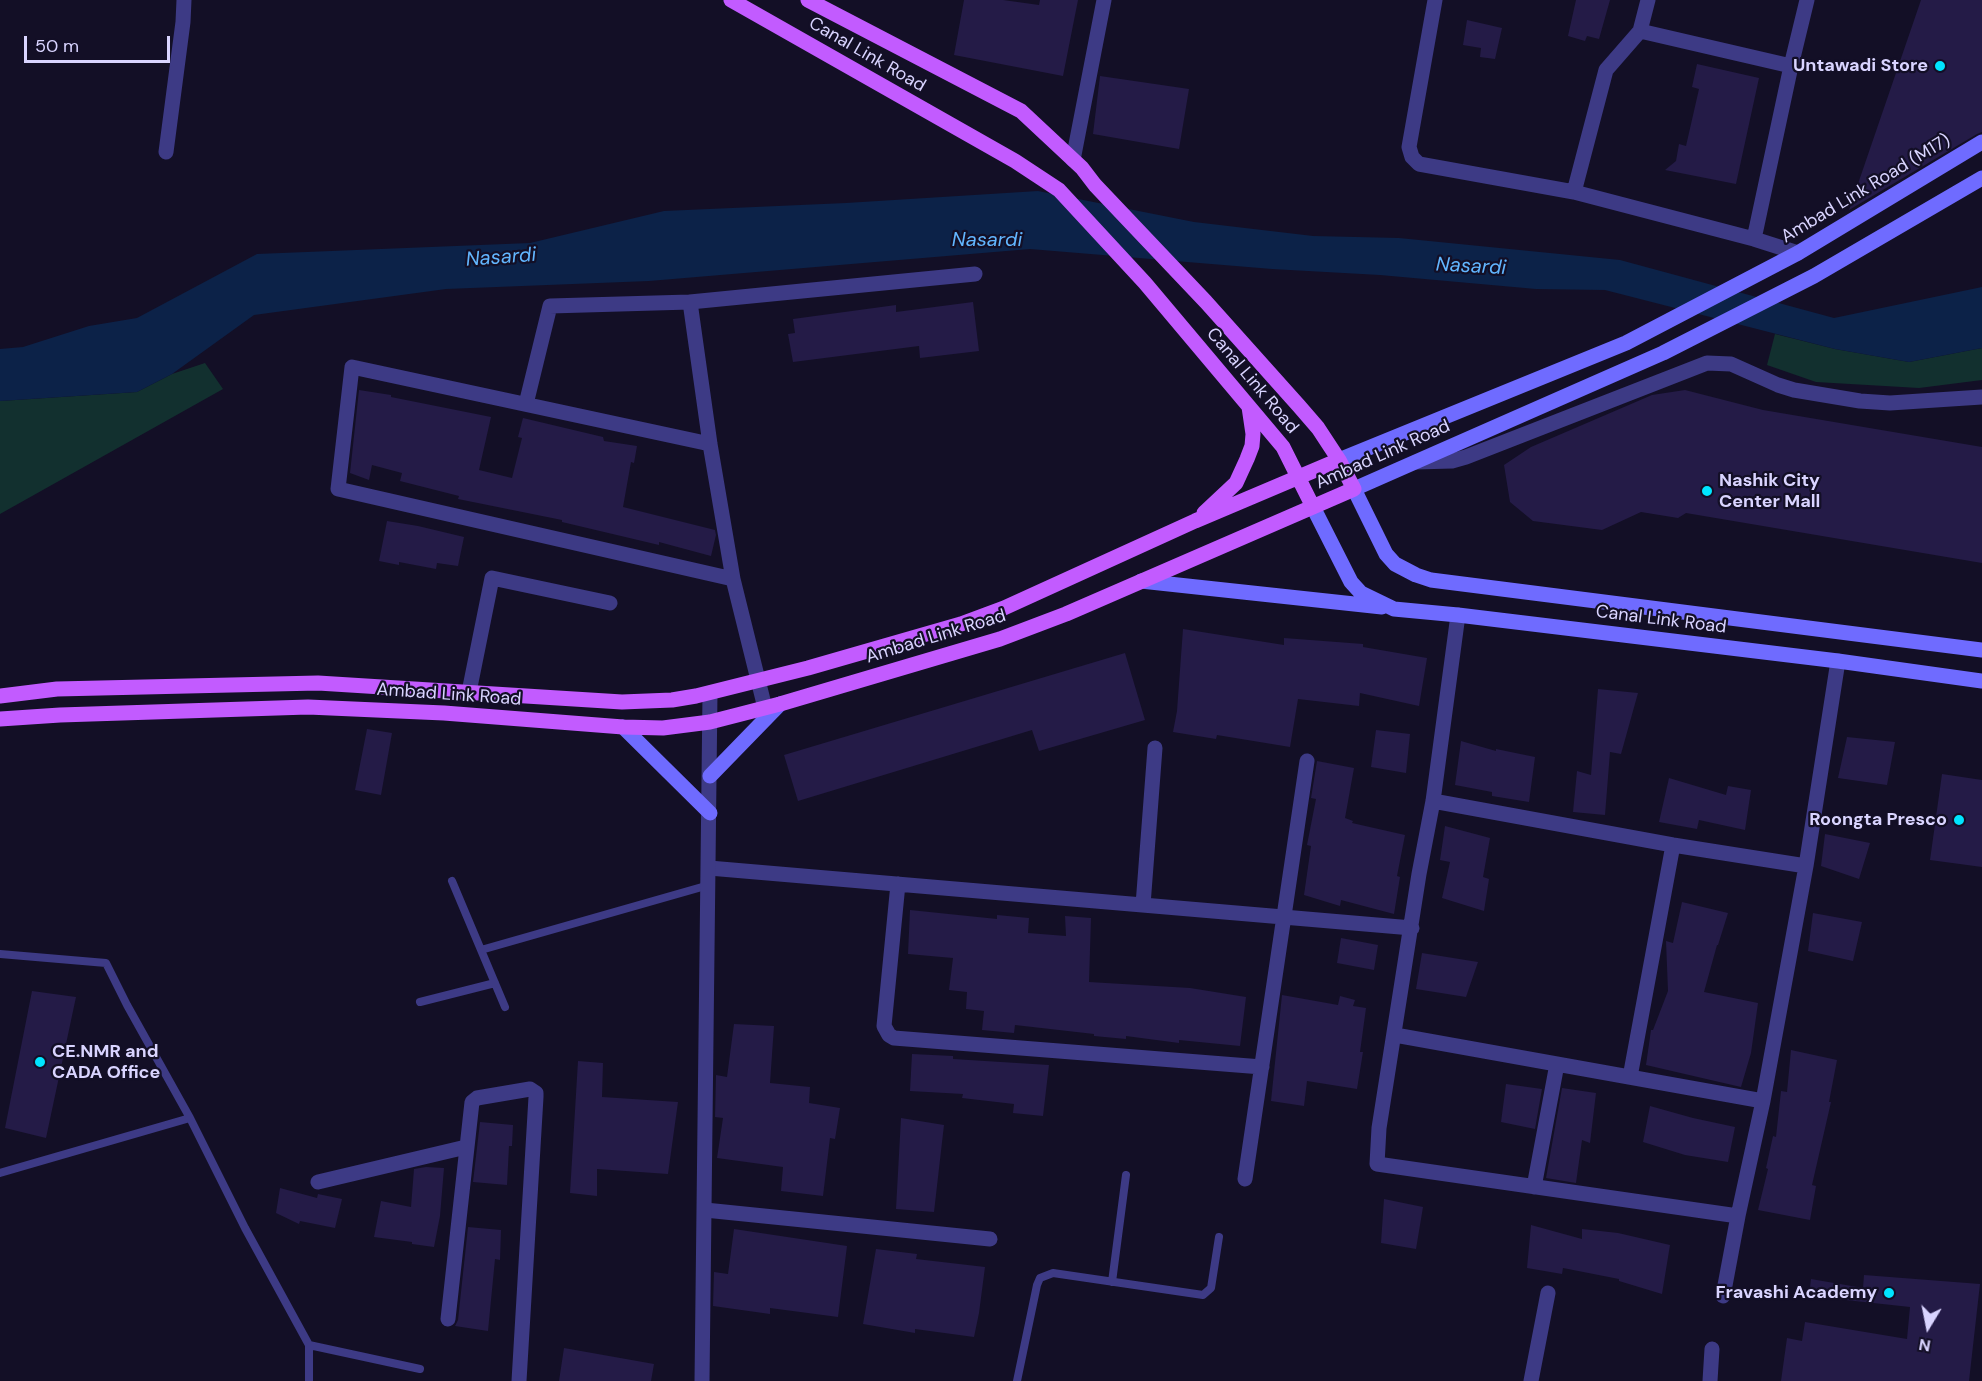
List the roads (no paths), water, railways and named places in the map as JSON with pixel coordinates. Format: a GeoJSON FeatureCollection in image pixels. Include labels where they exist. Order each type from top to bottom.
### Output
{"type":"FeatureCollection","features":[{"type":"Feature","properties":{"kind":"main road","name":"Canal Link Road"},"geometry":{"type":"LineString","coordinates":[[731,0],[1015,161],[1059,190],[1145,283],[1283,447],[1351,582],[1361,593],[1394,609],[1838,661],[1982,681]]}},
{"type":"Feature","properties":{"kind":"main road","name":"Canal Link Road"},"geometry":{"type":"LineString","coordinates":[[808,0],[1021,111],[1073,160],[1176,270],[1317,428],[1339,460],[1386,554],[1406,571],[1431,580],[1982,650]]}},
{"type":"Feature","properties":{"kind":"main road","name":"Ambad Link Road (M17)"},"geometry":{"type":"LineString","coordinates":[[1769,269],[1982,142]]}},
{"type":"Feature","properties":{"kind":"main road","name":"Ambad Link Road"},"geometry":{"type":"LineString","coordinates":[[0,719],[72,714],[308,707],[444,713],[663,728],[710,722],[772,706],[1000,639],[1066,614],[1414,463],[1663,353],[1814,276],[1982,178]]}},
{"type":"Feature","properties":{"kind":"main road","name":"Ambad Link Road"},"geometry":{"type":"LineString","coordinates":[[0,696],[57,689],[318,683],[622,702],[672,700],[710,693],[939,630],[1004,609],[1195,521],[1626,343],[1769,269]]}},
{"type":"Feature","properties":{"kind":"main road"},"geometry":{"type":"LineString","coordinates":[[1195,521],[1227,493],[1242,472],[1252,446],[1250,407]]}},
{"type":"Feature","properties":{"kind":"main road"},"geometry":{"type":"LineString","coordinates":[[1140,581],[1394,609]]}},
{"type":"Feature","properties":{"kind":"main road"},"geometry":{"type":"LineString","coordinates":[[710,776],[772,706]]}},
{"type":"Feature","properties":{"kind":"main road"},"geometry":{"type":"LineString","coordinates":[[623,727],[710,813]]}},
{"type":"Feature","properties":{"kind":"street"},"geometry":{"type":"LineString","coordinates":[[166,152],[184,0]]}},
{"type":"Feature","properties":{"kind":"street"},"geometry":{"type":"LineString","coordinates":[[1073,160],[1104,0]]}},
{"type":"Feature","properties":{"kind":"street"},"geometry":{"type":"LineString","coordinates":[[1435,0],[1409,147],[1412,157],[1419,164],[1574,192],[1754,239],[1798,253]]}},
{"type":"Feature","properties":{"kind":"street"},"geometry":{"type":"LineString","coordinates":[[1574,192],[1606,70],[1640,31],[1647,0]]}},
{"type":"Feature","properties":{"kind":"street"},"geometry":{"type":"LineString","coordinates":[[1754,239],[1807,0]]}},
{"type":"Feature","properties":{"kind":"street"},"geometry":{"type":"LineString","coordinates":[[1640,31],[1791,66]]}},
{"type":"Feature","properties":{"kind":"street"},"geometry":{"type":"LineString","coordinates":[[526,404],[550,306],[690,302],[975,274]]}},
{"type":"Feature","properties":{"kind":"street"},"geometry":{"type":"LineString","coordinates":[[690,302],[710,444],[733,579],[758,681],[772,706]]}},
{"type":"Feature","properties":{"kind":"street"},"geometry":{"type":"LineString","coordinates":[[1414,463],[1466,458],[1707,363],[1715,362],[1731,364],[1794,390],[1829,397],[1890,403],[1982,397]]}},
{"type":"Feature","properties":{"kind":"street"},"geometry":{"type":"LineString","coordinates":[[710,444],[352,366],[338,489],[733,579]]}},
{"type":"Feature","properties":{"kind":"street"},"geometry":{"type":"LineString","coordinates":[[1484,432],[1492,447]]}},
{"type":"Feature","properties":{"kind":"street"},"geometry":{"type":"LineString","coordinates":[[469,692],[492,578],[610,603]]}},
{"type":"Feature","properties":{"kind":"street"},"geometry":{"type":"LineString","coordinates":[[1458,615],[1433,801],[1379,1128],[1377,1164],[1738,1216]]}},
{"type":"Feature","properties":{"kind":"street"},"geometry":{"type":"LineString","coordinates":[[1723,1296],[1763,1101],[1806,866],[1838,661]]}},
{"type":"Feature","properties":{"kind":"street"},"geometry":{"type":"LineString","coordinates":[[702,1381],[710,868],[710,693]]}},
{"type":"Feature","properties":{"kind":"street"},"geometry":{"type":"LineString","coordinates":[[1143,905],[1155,748]]}},
{"type":"Feature","properties":{"kind":"street"},"geometry":{"type":"LineString","coordinates":[[1245,1179],[1307,761]]}},
{"type":"Feature","properties":{"kind":"street"},"geometry":{"type":"LineString","coordinates":[[1433,801],[1673,845],[1806,866]]}},
{"type":"Feature","properties":{"kind":"street"},"geometry":{"type":"LineString","coordinates":[[1630,1077],[1673,845]]}},
{"type":"Feature","properties":{"kind":"street"},"geometry":{"type":"LineString","coordinates":[[710,868],[1412,927]]}},
{"type":"Feature","properties":{"kind":"street"},"geometry":{"type":"LineString","coordinates":[[898,884],[884,1026],[889,1035],[894,1038],[1262,1068]]}},
{"type":"Feature","properties":{"kind":"street"},"geometry":{"type":"LineString","coordinates":[[1395,1035],[1763,1101]]}},
{"type":"Feature","properties":{"kind":"street"},"geometry":{"type":"LineString","coordinates":[[1534,1186],[1557,1064]]}},
{"type":"Feature","properties":{"kind":"street"},"geometry":{"type":"LineString","coordinates":[[448,1319],[471,1106],[474,1100],[530,1089],[536,1093],[519,1381]]}},
{"type":"Feature","properties":{"kind":"street"},"geometry":{"type":"LineString","coordinates":[[318,1182],[466,1147]]}},
{"type":"Feature","properties":{"kind":"street"},"geometry":{"type":"LineString","coordinates":[[705,1210],[990,1239]]}},
{"type":"Feature","properties":{"kind":"street"},"geometry":{"type":"LineString","coordinates":[[1531,1381],[1548,1293]]}},
{"type":"Feature","properties":{"kind":"street"},"geometry":{"type":"LineString","coordinates":[[1710,1381],[1712,1349]]}},
{"type":"Feature","properties":{"kind":"lane"},"geometry":{"type":"LineString","coordinates":[[452,881],[505,1007]]}},
{"type":"Feature","properties":{"kind":"lane"},"geometry":{"type":"LineString","coordinates":[[481,950],[709,885]]}},
{"type":"Feature","properties":{"kind":"lane"},"geometry":{"type":"LineString","coordinates":[[0,954],[106,963],[309,1345],[309,1381]]}},
{"type":"Feature","properties":{"kind":"lane"},"geometry":{"type":"LineString","coordinates":[[420,1002],[495,983]]}},
{"type":"Feature","properties":{"kind":"lane"},"geometry":{"type":"LineString","coordinates":[[0,1173],[190,1118]]}},
{"type":"Feature","properties":{"kind":"lane"},"geometry":{"type":"LineString","coordinates":[[1112,1282],[1126,1175]]}},
{"type":"Feature","properties":{"kind":"lane"},"geometry":{"type":"LineString","coordinates":[[1017,1381],[1040,1278],[1053,1273],[1203,1295],[1211,1288],[1219,1237]]}},
{"type":"Feature","properties":{"kind":"lane"},"geometry":{"type":"LineString","coordinates":[[309,1345],[420,1370]]}},
{"type":"Feature","properties":{"kind":"water","name":"Nasardi"},"geometry":{"type":"Polygon","coordinates":[[[1038,191],[1194,222],[1313,236],[1399,238],[1620,260],[1834,318],[1982,287],[1982,348],[1909,362],[1835,349],[1605,290],[1536,289],[1030,249],[649,281],[446,289],[254,315],[172,374],[137,392],[0,401],[0,349],[23,347],[89,326],[137,318],[257,254],[530,243],[664,211],[1038,191]]]}},
{"type":"Feature","properties":{"kind":"place","name":"Untawadi Store"},"geometry":{"type":"Point","coordinates":[1940,66]}},
{"type":"Feature","properties":{"kind":"place","name":"Nashik City Center Mall"},"geometry":{"type":"Point","coordinates":[1707,491]}},
{"type":"Feature","properties":{"kind":"place","name":"Roongta Presco"},"geometry":{"type":"Point","coordinates":[1959,820]}},
{"type":"Feature","properties":{"kind":"place","name":"CE.NMR and CADA Office"},"geometry":{"type":"Point","coordinates":[40,1062]}},
{"type":"Feature","properties":{"kind":"place","name":"Fravashi Academy"},"geometry":{"type":"Point","coordinates":[1889,1293]}}]}
